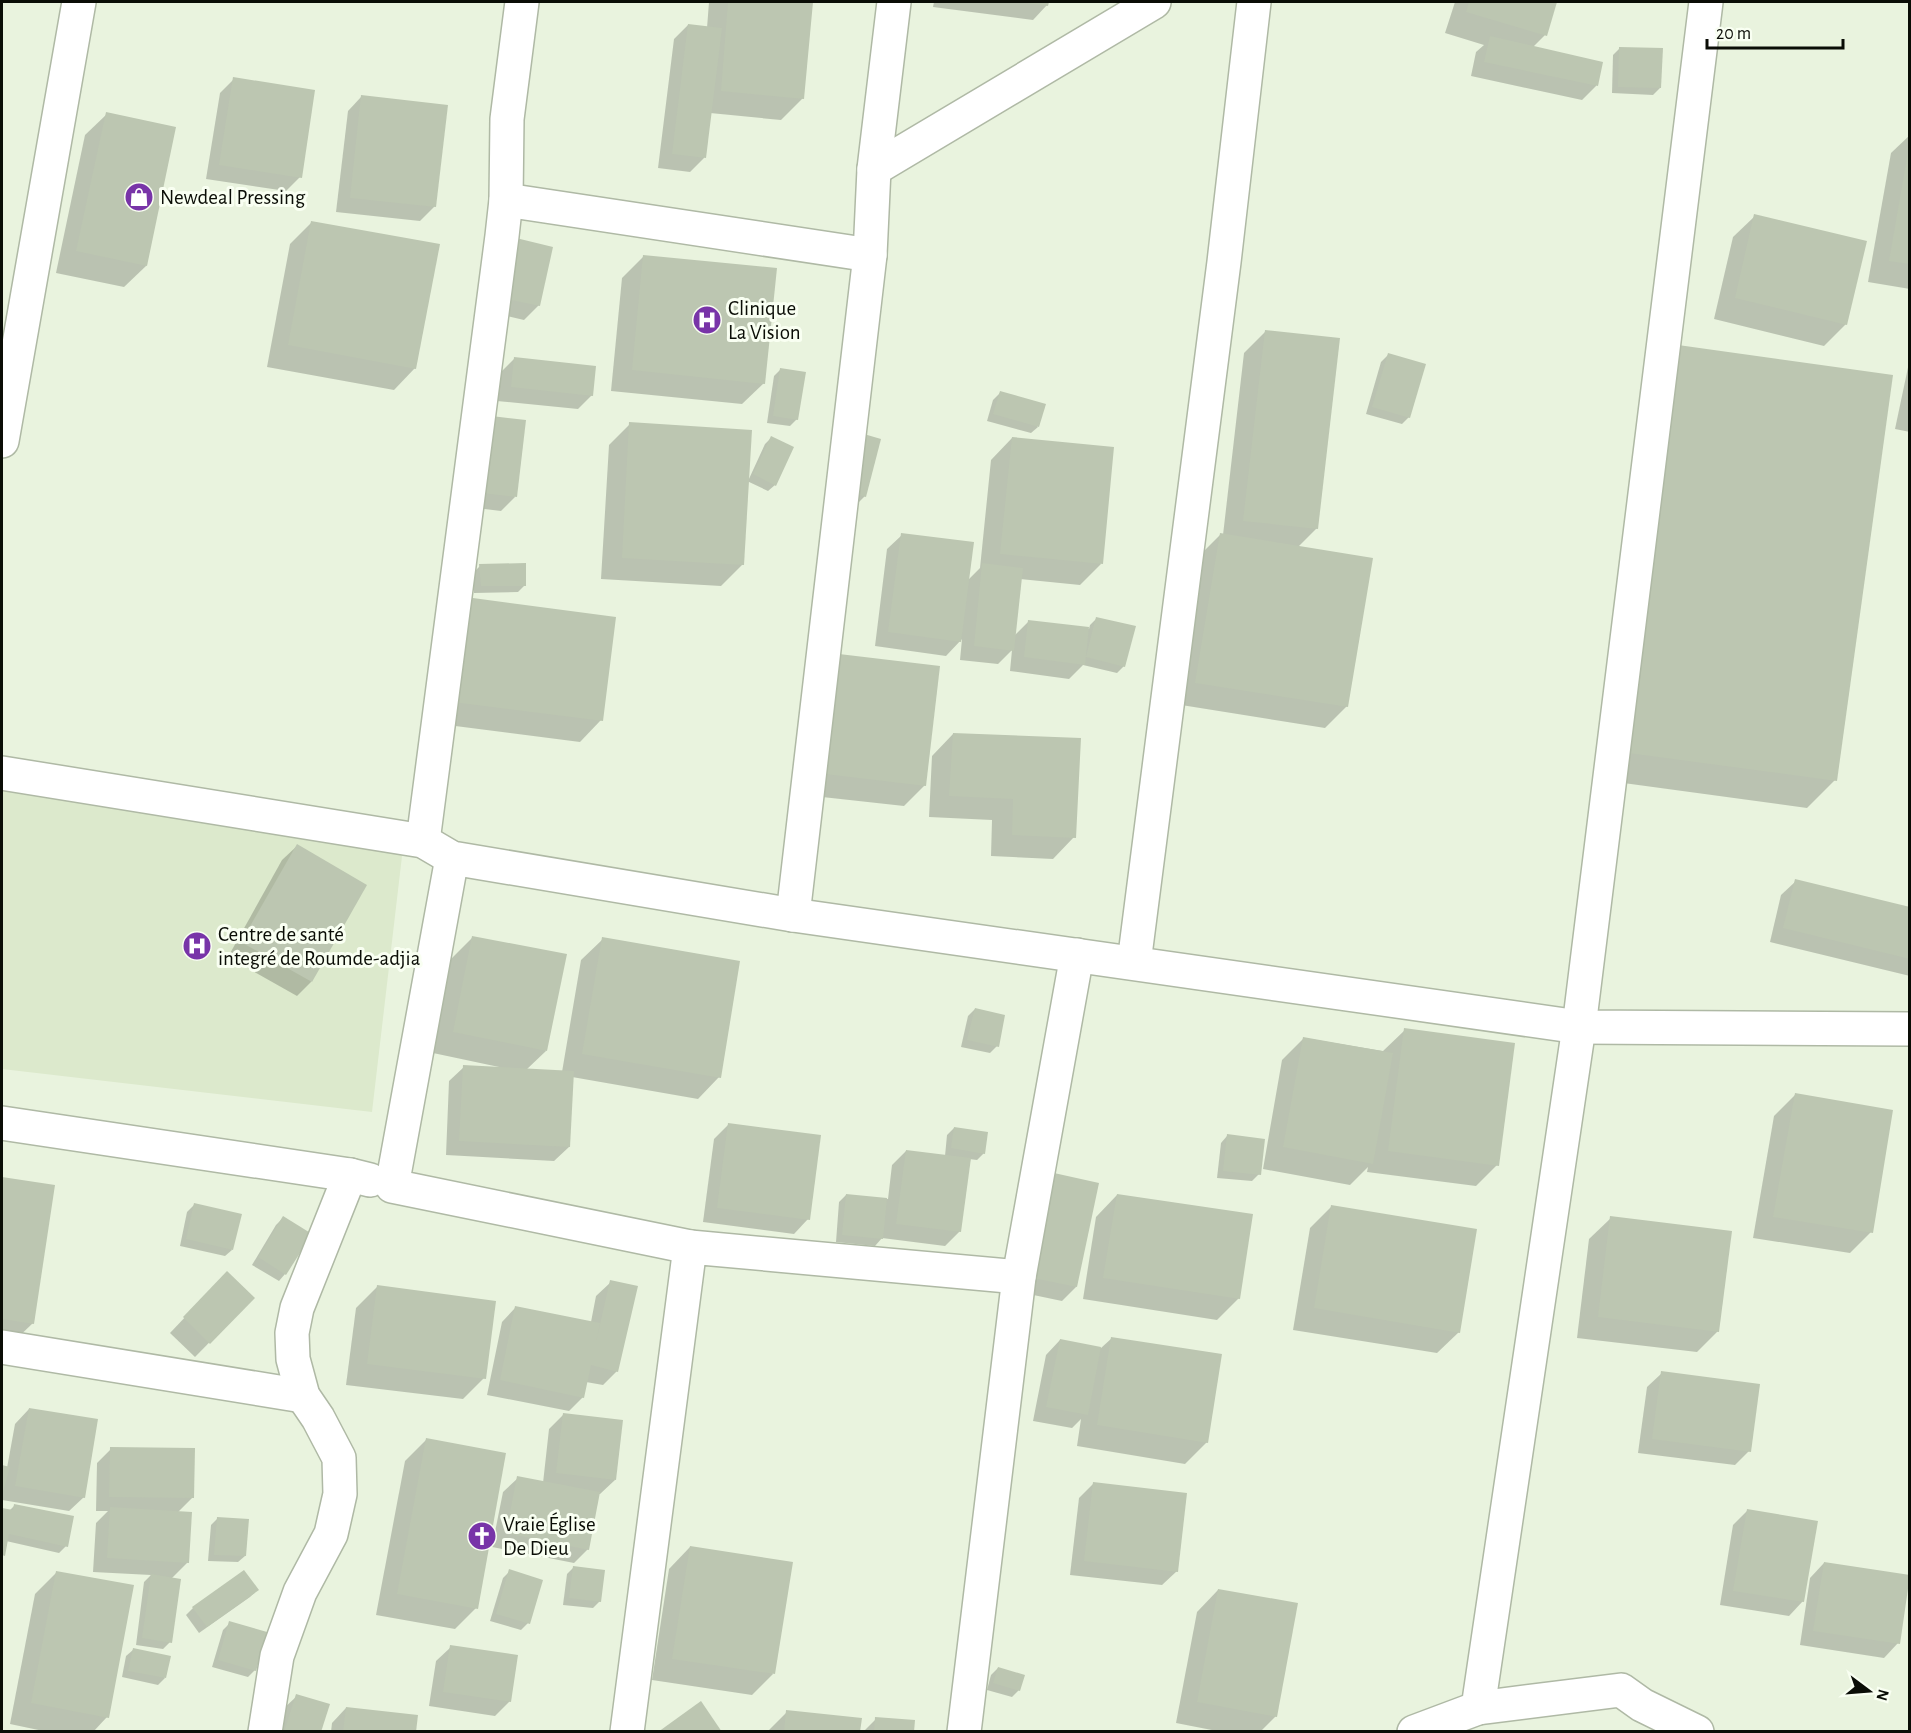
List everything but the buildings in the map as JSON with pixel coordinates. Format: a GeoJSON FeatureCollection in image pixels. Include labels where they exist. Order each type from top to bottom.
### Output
{"type":"FeatureCollection","features":[{"type":"Feature","properties":{"kind":"street"},"geometry":{"type":"LineString","coordinates":[[2,441],[79,2]]}},
{"type":"Feature","properties":{"kind":"street"},"geometry":{"type":"LineString","coordinates":[[423,841],[506,200],[507,119],[522,2]]}},
{"type":"Feature","properties":{"kind":"street"},"geometry":{"type":"LineString","coordinates":[[793,915],[870,255],[874,169],[894,2]]}},
{"type":"Feature","properties":{"kind":"street"},"geometry":{"type":"LineString","coordinates":[[874,169],[1154,2]]}},
{"type":"Feature","properties":{"kind":"street"},"geometry":{"type":"LineString","coordinates":[[1134,963],[1224,262],[1254,2]]}},
{"type":"Feature","properties":{"kind":"street"},"geometry":{"type":"LineString","coordinates":[[1478,1708],[1579,1027],[1706,2]]}},
{"type":"Feature","properties":{"kind":"street"},"geometry":{"type":"LineString","coordinates":[[506,200],[870,255]]}},
{"type":"Feature","properties":{"kind":"street"},"geometry":{"type":"LineString","coordinates":[[2,773],[423,841],[452,858],[793,915],[1579,1027],[1910,1029]]}},
{"type":"Feature","properties":{"kind":"street"},"geometry":{"type":"LineString","coordinates":[[392,1186],[452,858]]}},
{"type":"Feature","properties":{"kind":"street"},"geometry":{"type":"LineString","coordinates":[[964,1731],[1019,1277],[1077,955]]}},
{"type":"Feature","properties":{"kind":"street"},"geometry":{"type":"LineString","coordinates":[[2,1123],[350,1175],[392,1186],[690,1247],[1019,1277]]}},
{"type":"Feature","properties":{"kind":"street"},"geometry":{"type":"LineString","coordinates":[[265,1731],[277,1656],[300,1592],[331,1534],[339,1494],[339,1458],[318,1418],[303,1396],[293,1359],[292,1333],[297,1308],[350,1175]]}},
{"type":"Feature","properties":{"kind":"street"},"geometry":{"type":"LineString","coordinates":[[627,1731],[690,1247]]}},
{"type":"Feature","properties":{"kind":"street"},"geometry":{"type":"LineString","coordinates":[[2,1347],[303,1396]]}},
{"type":"Feature","properties":{"kind":"street"},"geometry":{"type":"LineString","coordinates":[[1414,1731],[1478,1708],[1622,1689],[1642,1706],[1697,1731]]}},
{"type":"Feature","properties":{"kind":"shaded area","name":"Centre de santé integré de Roumde-adjia"},"geometry":{"type":"Polygon","coordinates":[[[2,776],[406,822],[372,1112],[2,1069],[2,776]]]}},
{"type":"Feature","properties":{"kind":"place","name":"Newdeal Pressing"},"geometry":{"type":"Point","coordinates":[139,197]}},
{"type":"Feature","properties":{"kind":"place","name":"Clinique La Vision"},"geometry":{"type":"Point","coordinates":[707,320]}},
{"type":"Feature","properties":{"kind":"place","name":"Centre de santé integré de Roumde-adjia"},"geometry":{"type":"Point","coordinates":[197,946]}},
{"type":"Feature","properties":{"kind":"place","name":"Vraie Église De Dieu"},"geometry":{"type":"Point","coordinates":[482,1536]}}]}
